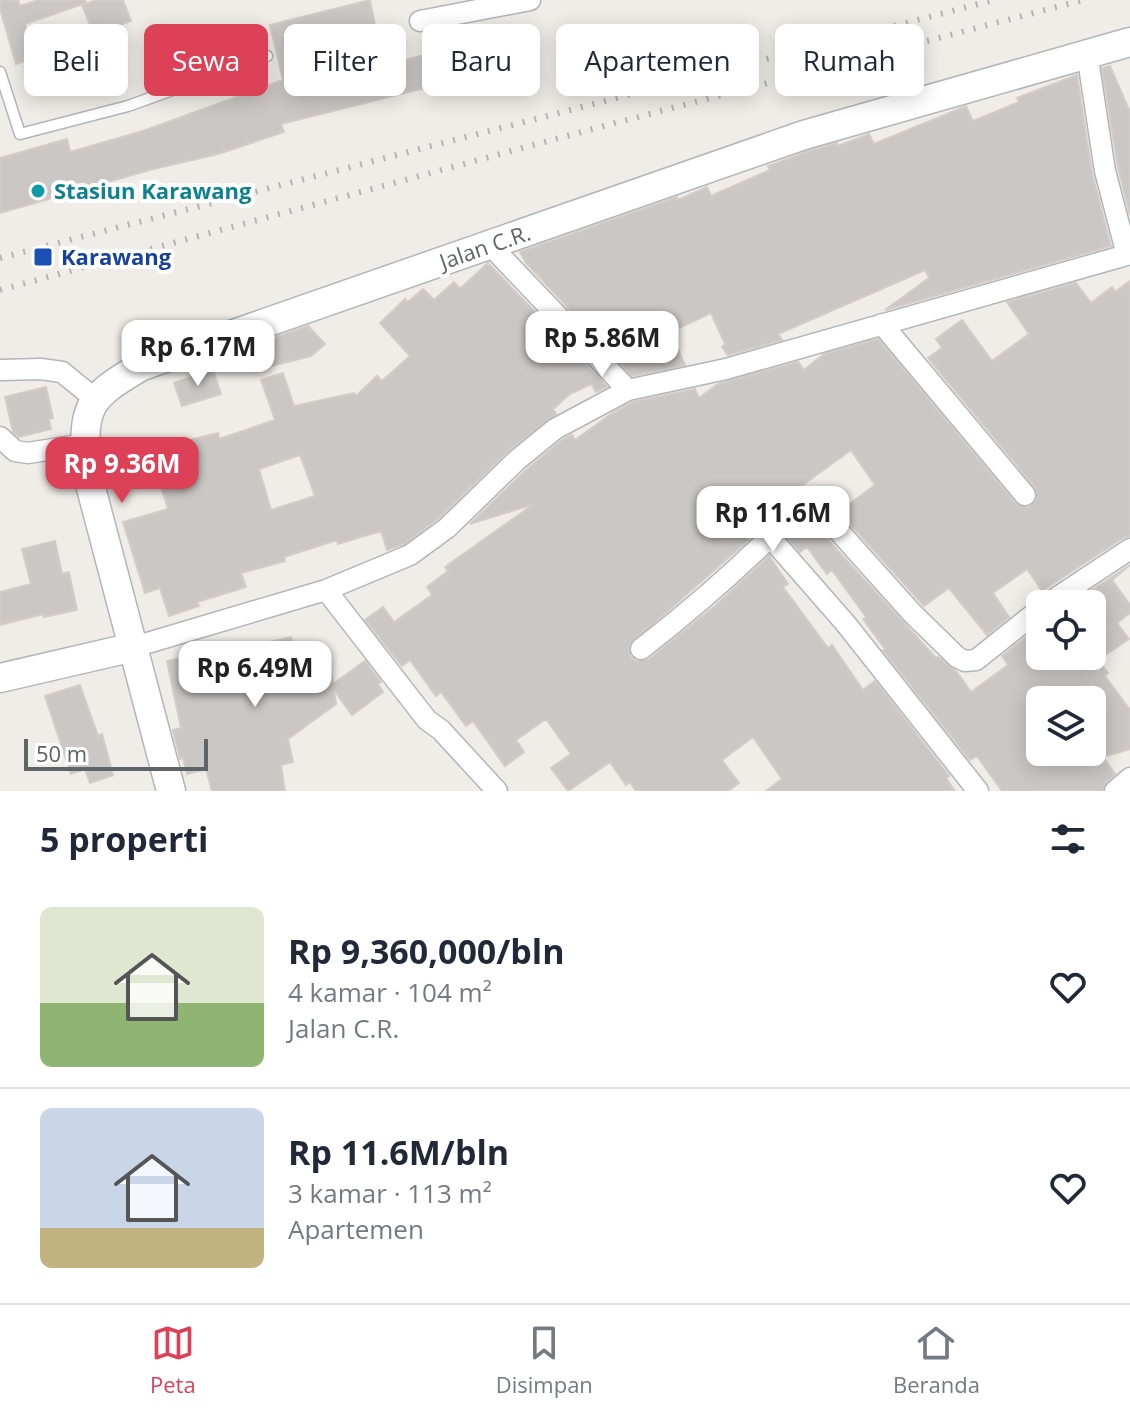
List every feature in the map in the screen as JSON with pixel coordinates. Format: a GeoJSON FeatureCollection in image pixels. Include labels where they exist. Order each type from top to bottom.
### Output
{"type":"FeatureCollection","features":[{"type":"Feature","properties":{"kind":"street"},"geometry":{"type":"LineString","coordinates":[[420,21],[530,0]]}},
{"type":"Feature","properties":{"kind":"street","name":"Jalan C.R."},"geometry":{"type":"LineString","coordinates":[[95,399],[109,385],[142,366],[804,135],[1130,42]]}},
{"type":"Feature","properties":{"kind":"street"},"geometry":{"type":"LineString","coordinates":[[0,678],[134,647],[326,590],[410,555],[447,528],[517,460],[555,429],[628,390],[726,369],[1129,254],[1105,171],[1087,53]]}},
{"type":"Feature","properties":{"kind":"street"},"geometry":{"type":"LineString","coordinates":[[490,245],[628,390]]}},
{"type":"Feature","properties":{"kind":"street"},"geometry":{"type":"LineString","coordinates":[[882,324],[1025,495]]}},
{"type":"Feature","properties":{"kind":"street"},"geometry":{"type":"LineString","coordinates":[[0,370],[62,372],[95,399],[85,419],[86,469],[171,791]]}},
{"type":"Feature","properties":{"kind":"street"},"geometry":{"type":"LineString","coordinates":[[0,437],[15,451],[28,453],[85,444]]}},
{"type":"Feature","properties":{"kind":"street"},"geometry":{"type":"LineString","coordinates":[[641,649],[770,537],[802,503],[813,504],[912,613],[957,657],[965,661],[976,660],[1026,620]]}},
{"type":"Feature","properties":{"kind":"street"},"geometry":{"type":"LineString","coordinates":[[770,537],[846,624],[978,791]]}},
{"type":"Feature","properties":{"kind":"street"},"geometry":{"type":"LineString","coordinates":[[1068,590],[1130,549]]}},
{"type":"Feature","properties":{"kind":"street"},"geometry":{"type":"LineString","coordinates":[[326,590],[427,720],[441,730],[497,791]]}},
{"type":"Feature","properties":{"kind":"street"},"geometry":{"type":"LineString","coordinates":[[1115,791],[1130,778]]}},
{"type":"Feature","properties":{"kind":"lane"},"geometry":{"type":"LineString","coordinates":[[0,72],[6,112],[20,134],[156,96]]}},
{"type":"Feature","properties":{"kind":"building"},"geometry":{"type":"Polygon","coordinates":[[[0,0],[18,0],[20,6],[39,0],[85,0],[86,3],[24,24],[24,61],[16,64],[0,0]]]}},
{"type":"Feature","properties":{"kind":"building"},"geometry":{"type":"Polygon","coordinates":[[[96,0],[123,0],[131,21],[123,24],[90,24],[82,5],[96,0]]]}},
{"type":"Feature","properties":{"kind":"building"},"geometry":{"type":"Polygon","coordinates":[[[370,0],[375,24],[284,24],[284,96],[393,96],[281,124],[284,132],[218,154],[153,169],[0,213],[0,158],[67,139],[70,152],[143,131],[239,96],[268,96],[268,85],[283,80],[270,25],[370,0]]]}},
{"type":"Feature","properties":{"kind":"building"},"geometry":{"type":"Polygon","coordinates":[[[422,56],[422,89],[406,93],[406,60],[422,56]]]}},
{"type":"Feature","properties":{"kind":"building"},"geometry":{"type":"Polygon","coordinates":[[[1110,66],[1130,112],[1130,215],[1118,168],[1102,68],[1110,66]]]}},
{"type":"Feature","properties":{"kind":"building"},"geometry":{"type":"Polygon","coordinates":[[[1077,75],[1092,173],[1111,246],[885,310],[929,278],[925,270],[778,334],[782,340],[728,355],[722,347],[725,344],[711,313],[670,332],[685,365],[632,376],[526,263],[520,252],[677,197],[678,200],[707,187],[711,196],[770,170],[768,166],[809,151],[837,143],[838,146],[869,134],[874,144],[966,106],[973,121],[1019,102],[1017,98],[1077,75]]]}},
{"type":"Feature","properties":{"kind":"building"},"geometry":{"type":"Polygon","coordinates":[[[488,263],[607,387],[596,392],[591,384],[570,394],[553,409],[556,414],[509,450],[439,518],[404,544],[387,550],[381,531],[338,544],[337,540],[284,557],[285,561],[241,573],[246,587],[197,602],[199,606],[169,616],[160,588],[145,593],[123,522],[168,509],[150,450],[218,433],[219,439],[275,420],[261,380],[283,373],[294,406],[354,393],[356,396],[377,376],[382,381],[410,356],[380,323],[405,299],[408,302],[423,289],[434,300],[454,282],[460,289],[488,263]],[[300,455],[259,469],[271,510],[315,496],[300,455]]]}},
{"type":"Feature","properties":{"kind":"building"},"geometry":{"type":"Polygon","coordinates":[[[1130,281],[1130,536],[1044,590],[1027,569],[993,593],[1009,617],[987,635],[949,588],[924,606],[839,512],[875,485],[851,450],[800,487],[803,490],[782,502],[744,544],[629,645],[630,656],[635,661],[649,659],[715,606],[769,556],[788,584],[783,587],[828,648],[832,645],[863,690],[875,681],[949,776],[946,778],[955,791],[766,791],[782,779],[753,737],[722,760],[739,783],[728,791],[636,791],[630,782],[626,785],[610,762],[568,791],[551,768],[571,754],[546,719],[516,740],[524,752],[505,766],[473,721],[466,726],[441,692],[436,696],[410,660],[402,666],[365,620],[383,607],[394,622],[432,595],[427,587],[448,571],[445,567],[534,504],[470,524],[562,440],[572,435],[575,440],[633,402],[695,389],[699,398],[718,384],[798,362],[804,370],[824,354],[878,339],[1015,503],[1028,508],[1037,499],[1035,487],[928,358],[942,348],[936,339],[962,320],[992,361],[1029,334],[1007,302],[1076,283],[1091,303],[1112,287],[1115,292],[1130,281]]]}},
{"type":"Feature","properties":{"kind":"building"},"geometry":{"type":"Polygon","coordinates":[[[308,326],[325,344],[311,356],[271,366],[265,341],[308,326]]]}},
{"type":"Feature","properties":{"kind":"building"},"geometry":{"type":"Polygon","coordinates":[[[213,370],[221,394],[182,406],[174,383],[213,370]]]}},
{"type":"Feature","properties":{"kind":"building"},"geometry":{"type":"Polygon","coordinates":[[[46,387],[53,418],[49,419],[51,429],[19,437],[13,432],[5,397],[46,387]]]}},
{"type":"Feature","properties":{"kind":"building"},"geometry":{"type":"Polygon","coordinates":[[[806,516],[936,658],[956,671],[971,692],[1008,665],[1002,656],[1026,637],[1026,670],[1106,670],[1108,673],[1105,676],[1130,710],[1130,749],[1106,756],[1106,686],[1026,686],[1026,766],[1106,766],[1106,761],[1115,774],[1102,791],[1002,791],[977,756],[970,760],[883,650],[863,619],[866,617],[832,570],[827,574],[807,547],[800,552],[787,537],[806,516]]]}},
{"type":"Feature","properties":{"kind":"building"},"geometry":{"type":"Polygon","coordinates":[[[55,541],[62,574],[69,572],[77,610],[0,625],[0,592],[31,584],[22,549],[55,541]]]}},
{"type":"Feature","properties":{"kind":"building"},"geometry":{"type":"Polygon","coordinates":[[[1130,565],[1112,580],[1130,605],[1130,613],[1117,623],[1129,639],[1106,655],[1106,590],[1092,590],[1130,565]]]}},
{"type":"Feature","properties":{"kind":"building"},"geometry":{"type":"Polygon","coordinates":[[[291,637],[296,657],[328,652],[333,684],[365,661],[381,682],[378,684],[383,692],[352,715],[334,690],[336,704],[288,739],[293,762],[281,765],[285,791],[212,791],[206,769],[187,774],[183,758],[180,759],[173,730],[181,728],[167,661],[291,637]]]}},
{"type":"Feature","properties":{"kind":"building"},"geometry":{"type":"Polygon","coordinates":[[[80,685],[98,736],[102,734],[113,775],[90,783],[85,769],[71,774],[45,696],[80,685]]]}},
{"type":"Feature","properties":{"kind":"railway"},"geometry":{"type":"LineString","coordinates":[[0,258],[994,0]]}},
{"type":"Feature","properties":{"kind":"railway"},"geometry":{"type":"LineString","coordinates":[[0,290],[1083,0]]}},
{"type":"Feature","properties":{"kind":"place","name":"Stasiun Karawang"},"geometry":{"type":"Point","coordinates":[38,191]}},
{"type":"Feature","properties":{"kind":"place","name":"Karawang"},"geometry":{"type":"Point","coordinates":[43,257]}}]}
